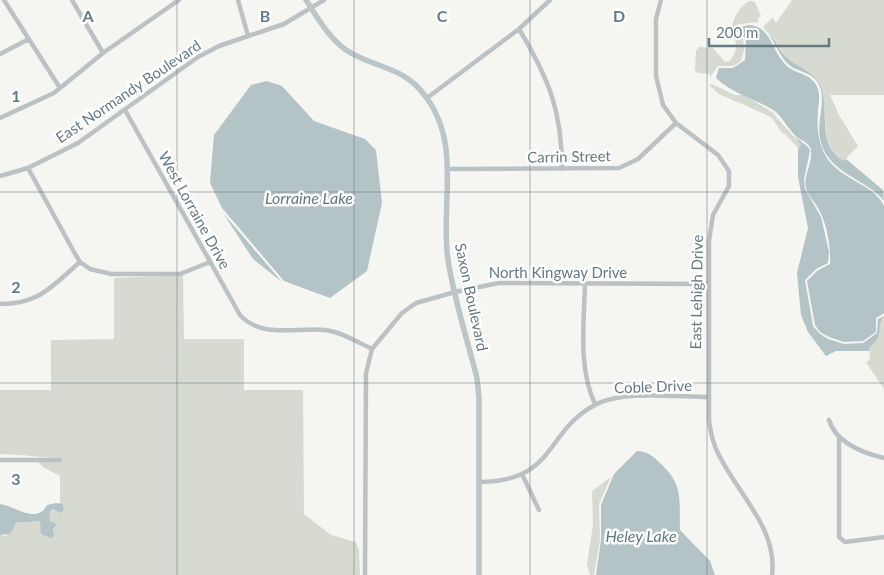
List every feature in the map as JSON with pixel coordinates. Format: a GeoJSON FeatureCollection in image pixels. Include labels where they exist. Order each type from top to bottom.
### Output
{"type":"FeatureCollection","features":[{"type":"Feature","properties":{"kind":"main road","name":"Saxon Boulevard"},"geometry":{"type":"LineString","coordinates":[[306,0],[322,26],[338,43],[363,58],[396,71],[414,84],[427,98],[443,131],[447,169],[448,253],[478,386],[479,575]]}},
{"type":"Feature","properties":{"kind":"street"},"geometry":{"type":"LineString","coordinates":[[4,0],[60,88]]}},
{"type":"Feature","properties":{"kind":"street"},"geometry":{"type":"LineString","coordinates":[[72,0],[103,53]]}},
{"type":"Feature","properties":{"kind":"street"},"geometry":{"type":"LineString","coordinates":[[0,118],[37,102],[60,88],[103,53],[179,0]]}},
{"type":"Feature","properties":{"kind":"street"},"geometry":{"type":"LineString","coordinates":[[238,0],[248,36]]}},
{"type":"Feature","properties":{"kind":"street","name":"East Normandy Boulevard"},"geometry":{"type":"LineString","coordinates":[[0,176],[28,168],[78,143],[198,57],[219,46],[284,24],[324,0]]}},
{"type":"Feature","properties":{"kind":"street"},"geometry":{"type":"LineString","coordinates":[[427,98],[519,29],[550,0]]}},
{"type":"Feature","properties":{"kind":"street","name":"East Lehigh Drive"},"geometry":{"type":"LineString","coordinates":[[661,0],[656,19],[656,76],[663,105],[676,124],[718,155],[730,171],[729,186],[717,206],[710,228],[708,397],[712,440],[729,474],[764,529],[773,555],[772,575]]}},
{"type":"Feature","properties":{"kind":"street"},"geometry":{"type":"LineString","coordinates":[[519,29],[541,66],[553,96],[560,124],[562,169]]}},
{"type":"Feature","properties":{"kind":"street"},"geometry":{"type":"LineString","coordinates":[[0,54],[28,39]]}},
{"type":"Feature","properties":{"kind":"street","name":"West Lorraine Drive"},"geometry":{"type":"LineString","coordinates":[[125,110],[245,321],[268,330],[335,332],[372,349]]}},
{"type":"Feature","properties":{"kind":"street","name":"Carrin Street"},"geometry":{"type":"LineString","coordinates":[[447,169],[604,169],[627,165],[638,159],[676,124]]}},
{"type":"Feature","properties":{"kind":"street"},"geometry":{"type":"LineString","coordinates":[[28,168],[80,262],[97,272],[111,274],[180,274],[210,262]]}},
{"type":"Feature","properties":{"kind":"street"},"geometry":{"type":"LineString","coordinates":[[0,304],[24,303],[36,298],[80,262]]}},
{"type":"Feature","properties":{"kind":"street","name":"North Kingway Drive"},"geometry":{"type":"LineString","coordinates":[[372,349],[391,324],[410,306],[456,292],[499,283],[708,284]]}},
{"type":"Feature","properties":{"kind":"street"},"geometry":{"type":"LineString","coordinates":[[585,284],[584,360],[586,377],[596,404]]}},
{"type":"Feature","properties":{"kind":"street"},"geometry":{"type":"LineString","coordinates":[[365,575],[365,381],[367,361],[372,349]]}},
{"type":"Feature","properties":{"kind":"street","name":"Coble Drive"},"geometry":{"type":"LineString","coordinates":[[480,482],[496,482],[522,474],[543,460],[575,420],[596,404],[628,397],[708,397]]}},
{"type":"Feature","properties":{"kind":"street"},"geometry":{"type":"LineString","coordinates":[[829,420],[839,437],[853,447],[884,458]]}},
{"type":"Feature","properties":{"kind":"street"},"geometry":{"type":"LineString","coordinates":[[839,437],[839,537],[845,542],[884,538]]}},
{"type":"Feature","properties":{"kind":"street"},"geometry":{"type":"LineString","coordinates":[[0,460],[60,460]]}},
{"type":"Feature","properties":{"kind":"street"},"geometry":{"type":"LineString","coordinates":[[522,474],[539,510]]}},
{"type":"Feature","properties":{"kind":"shaded area"},"geometry":{"type":"Polygon","coordinates":[[[792,0],[884,0],[884,95],[830,95],[839,115],[858,146],[843,162],[834,154],[829,145],[825,125],[823,93],[819,83],[812,75],[794,64],[783,54],[779,45],[763,27],[773,17],[776,23],[792,0]]]}},
{"type":"Feature","properties":{"kind":"shaded area"},"geometry":{"type":"Polygon","coordinates":[[[750,1],[755,2],[761,16],[757,19],[759,22],[739,24],[735,27],[735,33],[743,38],[744,50],[741,61],[733,66],[718,66],[710,77],[710,74],[698,73],[695,70],[696,51],[699,47],[713,48],[725,62],[730,61],[735,53],[736,46],[731,32],[733,24],[737,14],[750,1]]]}},
{"type":"Feature","properties":{"kind":"shaded area"},"geometry":{"type":"Polygon","coordinates":[[[712,84],[735,95],[744,95],[772,112],[801,145],[798,148],[782,133],[772,118],[719,94],[709,85],[712,84]]]}},
{"type":"Feature","properties":{"kind":"shaded area"},"geometry":{"type":"Polygon","coordinates":[[[183,275],[184,339],[244,339],[244,390],[303,390],[304,514],[331,535],[356,542],[359,550],[360,575],[0,575],[0,535],[6,536],[19,521],[40,522],[41,529],[54,533],[53,529],[56,525],[49,520],[49,513],[53,509],[58,512],[64,510],[63,504],[60,504],[60,476],[43,467],[38,462],[62,462],[62,458],[0,454],[0,390],[51,390],[51,340],[114,339],[114,278],[183,275]]]}},
{"type":"Feature","properties":{"kind":"shaded area"},"geometry":{"type":"Polygon","coordinates":[[[884,316],[884,389],[866,362],[870,360],[869,347],[876,339],[879,324],[884,316]]]}},
{"type":"Feature","properties":{"kind":"shaded area"},"geometry":{"type":"Polygon","coordinates":[[[611,477],[599,504],[600,540],[594,575],[590,575],[587,564],[593,525],[592,491],[611,477]]]}},
{"type":"Feature","properties":{"kind":"water"},"geometry":{"type":"Polygon","coordinates":[[[749,25],[756,26],[767,35],[781,60],[786,65],[808,77],[815,84],[819,96],[818,131],[824,153],[837,169],[872,191],[884,206],[884,313],[876,318],[876,332],[863,341],[844,342],[829,337],[820,332],[815,325],[807,281],[817,271],[830,264],[830,257],[828,235],[824,221],[808,194],[805,183],[811,160],[809,146],[794,134],[776,112],[743,96],[716,78],[719,68],[733,68],[745,60],[746,38],[737,32],[737,28],[749,25]]]}},
{"type":"Feature","properties":{"kind":"water"},"geometry":{"type":"Polygon","coordinates":[[[768,34],[787,58],[809,72],[820,84],[823,94],[826,136],[834,154],[843,161],[846,159],[883,190],[884,201],[878,194],[841,170],[828,157],[823,148],[819,131],[822,98],[819,84],[811,76],[787,63],[768,34]]]}},
{"type":"Feature","properties":{"kind":"water","name":"Lorraine Lake"},"geometry":{"type":"Polygon","coordinates":[[[267,81],[282,86],[314,121],[365,139],[376,150],[382,203],[367,271],[330,298],[284,281],[222,208],[210,183],[214,135],[251,85],[267,81]]]}},
{"type":"Feature","properties":{"kind":"water"},"geometry":{"type":"Polygon","coordinates":[[[794,136],[808,147],[810,151],[804,179],[805,189],[821,217],[829,252],[828,263],[816,269],[805,280],[813,326],[828,339],[844,344],[863,343],[877,333],[878,319],[884,316],[880,323],[878,337],[869,351],[836,351],[826,356],[808,332],[801,315],[797,273],[808,228],[798,177],[798,148],[801,145],[794,136]]]}},
{"type":"Feature","properties":{"kind":"water"},"geometry":{"type":"Polygon","coordinates":[[[223,213],[282,282],[253,259],[223,213]]]}},
{"type":"Feature","properties":{"kind":"water","name":"Heley Lake"},"geometry":{"type":"Polygon","coordinates":[[[637,451],[648,453],[674,479],[680,502],[680,530],[710,561],[715,575],[596,575],[601,540],[601,505],[614,474],[637,451]]]}},
{"type":"Feature","properties":{"kind":"water"},"geometry":{"type":"Polygon","coordinates":[[[0,504],[25,513],[38,514],[47,505],[63,504],[64,510],[60,513],[53,509],[49,513],[50,521],[57,524],[53,529],[54,536],[51,538],[41,534],[40,522],[17,523],[10,534],[0,535],[0,504]]]}}]}
